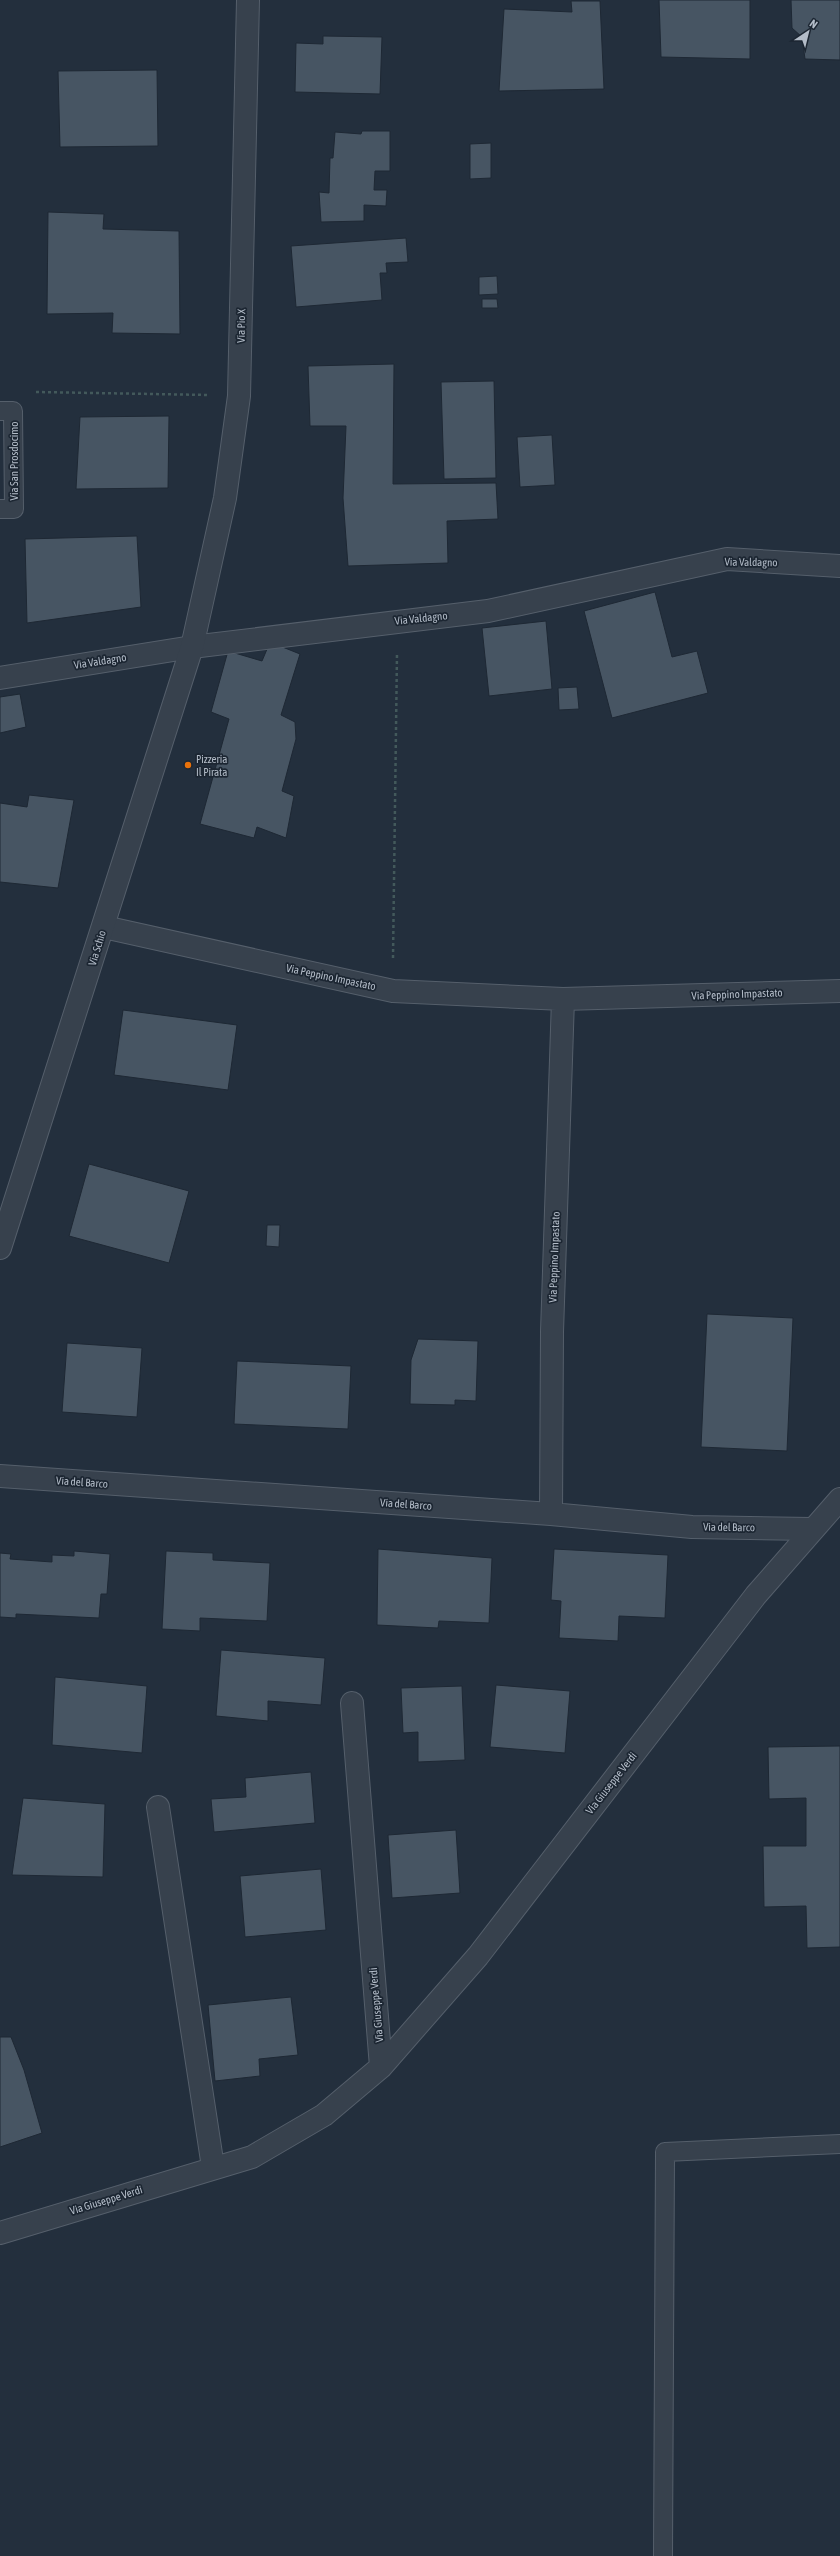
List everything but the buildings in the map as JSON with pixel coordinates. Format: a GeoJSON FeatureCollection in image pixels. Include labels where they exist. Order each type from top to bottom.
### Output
{"type":"FeatureCollection","features":[{"type":"Feature","properties":{"kind":"street","name":"Via Pio X"},"geometry":{"type":"LineString","coordinates":[[192,647],[225,498],[239,396],[248,0]]}},
{"type":"Feature","properties":{"kind":"street","name":"Via Valdagno"},"geometry":{"type":"LineString","coordinates":[[0,678],[192,647],[488,611],[727,559],[840,566]]}},
{"type":"Feature","properties":{"kind":"street","name":"Via Schio"},"geometry":{"type":"LineString","coordinates":[[0,1248],[104,927],[192,647]]}},
{"type":"Feature","properties":{"kind":"street","name":"Via Peppino Impastato"},"geometry":{"type":"LineString","coordinates":[[104,927],[393,991],[563,999],[840,991]]}},
{"type":"Feature","properties":{"kind":"street","name":"Via Peppino Impastato"},"geometry":{"type":"LineString","coordinates":[[551,1514],[552,1332],[563,999]]}},
{"type":"Feature","properties":{"kind":"street","name":"Via del Barco"},"geometry":{"type":"LineString","coordinates":[[0,1476],[551,1514],[692,1527],[811,1529]]}},
{"type":"Feature","properties":{"kind":"street","name":"Via Giuseppe Verdi"},"geometry":{"type":"LineString","coordinates":[[0,2233],[213,2167],[252,2157],[324,2115],[381,2068],[478,1956],[756,1595],[811,1529],[840,1499]]}},
{"type":"Feature","properties":{"kind":"street","name":"Via Giuseppe Verdi"},"geometry":{"type":"LineString","coordinates":[[352,1703],[381,2068]]}},
{"type":"Feature","properties":{"kind":"street"},"geometry":{"type":"LineString","coordinates":[[158,1807],[213,2167]]}},
{"type":"Feature","properties":{"kind":"lane","name":"Via San Prosdocimo"},"geometry":{"type":"LineString","coordinates":[[0,411],[13,411],[14,502],[14,509],[0,509]]}},
{"type":"Feature","properties":{"kind":"lane"},"geometry":{"type":"LineString","coordinates":[[664,2556],[665,2152],[840,2144]]}},
{"type":"Feature","properties":{"kind":"path"},"geometry":{"type":"LineString","coordinates":[[32,392],[239,396]]}},
{"type":"Feature","properties":{"kind":"path"},"geometry":{"type":"LineString","coordinates":[[393,991],[398,621]]}},
{"type":"Feature","properties":{"kind":"place","name":"Pizzeria Il Pirata"},"geometry":{"type":"Point","coordinates":[188,765]}}]}
